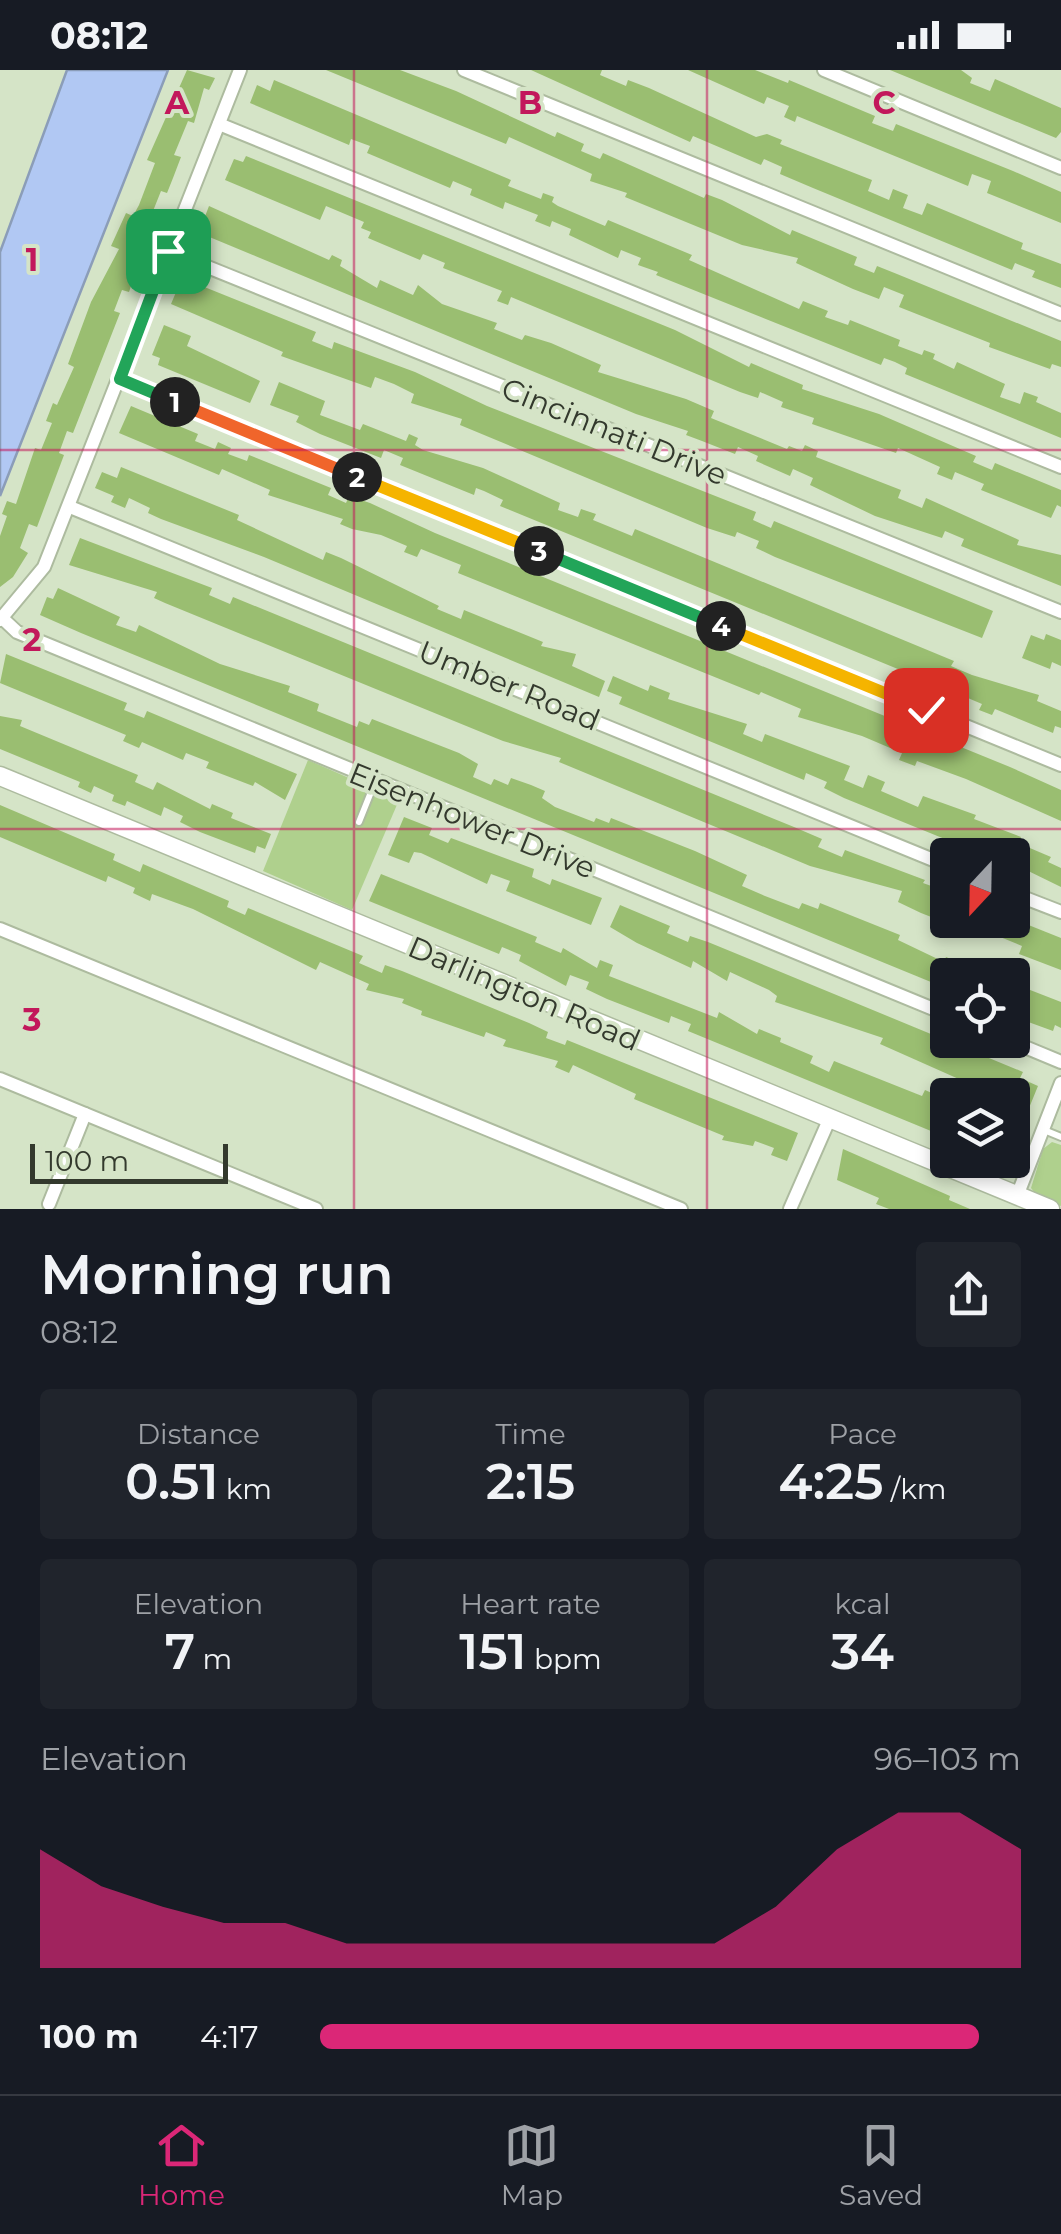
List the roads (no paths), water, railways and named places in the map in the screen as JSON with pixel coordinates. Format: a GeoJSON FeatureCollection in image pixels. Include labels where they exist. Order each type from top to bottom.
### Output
{"type":"FeatureCollection","features":[{"type":"Feature","properties":{"kind":"street"},"geometry":{"type":"LineString","coordinates":[[1,619],[36,582],[70,506],[240,70]]}},
{"type":"Feature","properties":{"kind":"street"},"geometry":{"type":"LineString","coordinates":[[464,70],[1061,314]]}},
{"type":"Feature","properties":{"kind":"street"},"geometry":{"type":"LineString","coordinates":[[824,70],[1061,168]]}},
{"type":"Feature","properties":{"kind":"street"},"geometry":{"type":"LineString","coordinates":[[219,124],[1061,467]]}},
{"type":"Feature","properties":{"kind":"street","name":"Cincinnati Drive"},"geometry":{"type":"LineString","coordinates":[[168,251],[1061,612]]}},
{"type":"Feature","properties":{"kind":"street"},"geometry":{"type":"LineString","coordinates":[[120,379],[1061,765]]}},
{"type":"Feature","properties":{"kind":"street","name":"Umber Road"},"geometry":{"type":"LineString","coordinates":[[70,506],[930,859]]}},
{"type":"Feature","properties":{"kind":"street","name":"Eisenhower Drive"},"geometry":{"type":"LineString","coordinates":[[1,619],[17,632],[930,1009]]}},
{"type":"Feature","properties":{"kind":"street","name":"Darlington Road"},"geometry":{"type":"LineString","coordinates":[[0,776],[1050,1209]]}},
{"type":"Feature","properties":{"kind":"street"},"geometry":{"type":"LineString","coordinates":[[1030,899],[1061,912]]}},
{"type":"Feature","properties":{"kind":"street"},"geometry":{"type":"LineString","coordinates":[[0,929],[681,1209]]}},
{"type":"Feature","properties":{"kind":"street"},"geometry":{"type":"LineString","coordinates":[[1030,1049],[1061,1062]]}},
{"type":"Feature","properties":{"kind":"street"},"geometry":{"type":"LineString","coordinates":[[0,1079],[316,1209]]}},
{"type":"Feature","properties":{"kind":"street"},"geometry":{"type":"LineString","coordinates":[[1017,1196],[1061,1083]]}},
{"type":"Feature","properties":{"kind":"street"},"geometry":{"type":"LineString","coordinates":[[49,1204],[85,1114]]}},
{"type":"Feature","properties":{"kind":"street"},"geometry":{"type":"LineString","coordinates":[[790,1209],[829,1120]]}},
{"type":"Feature","properties":{"kind":"lane"},"geometry":{"type":"LineString","coordinates":[[358,822],[375,782]]}},
{"type":"Feature","properties":{"kind":"lane"},"geometry":{"type":"LineString","coordinates":[[1043,1130],[1061,1138]]}},
{"type":"Feature","properties":{"kind":"water"},"geometry":{"type":"Polygon","coordinates":[[[67,70],[168,70],[0,496],[0,252],[67,70]]]}}]}
